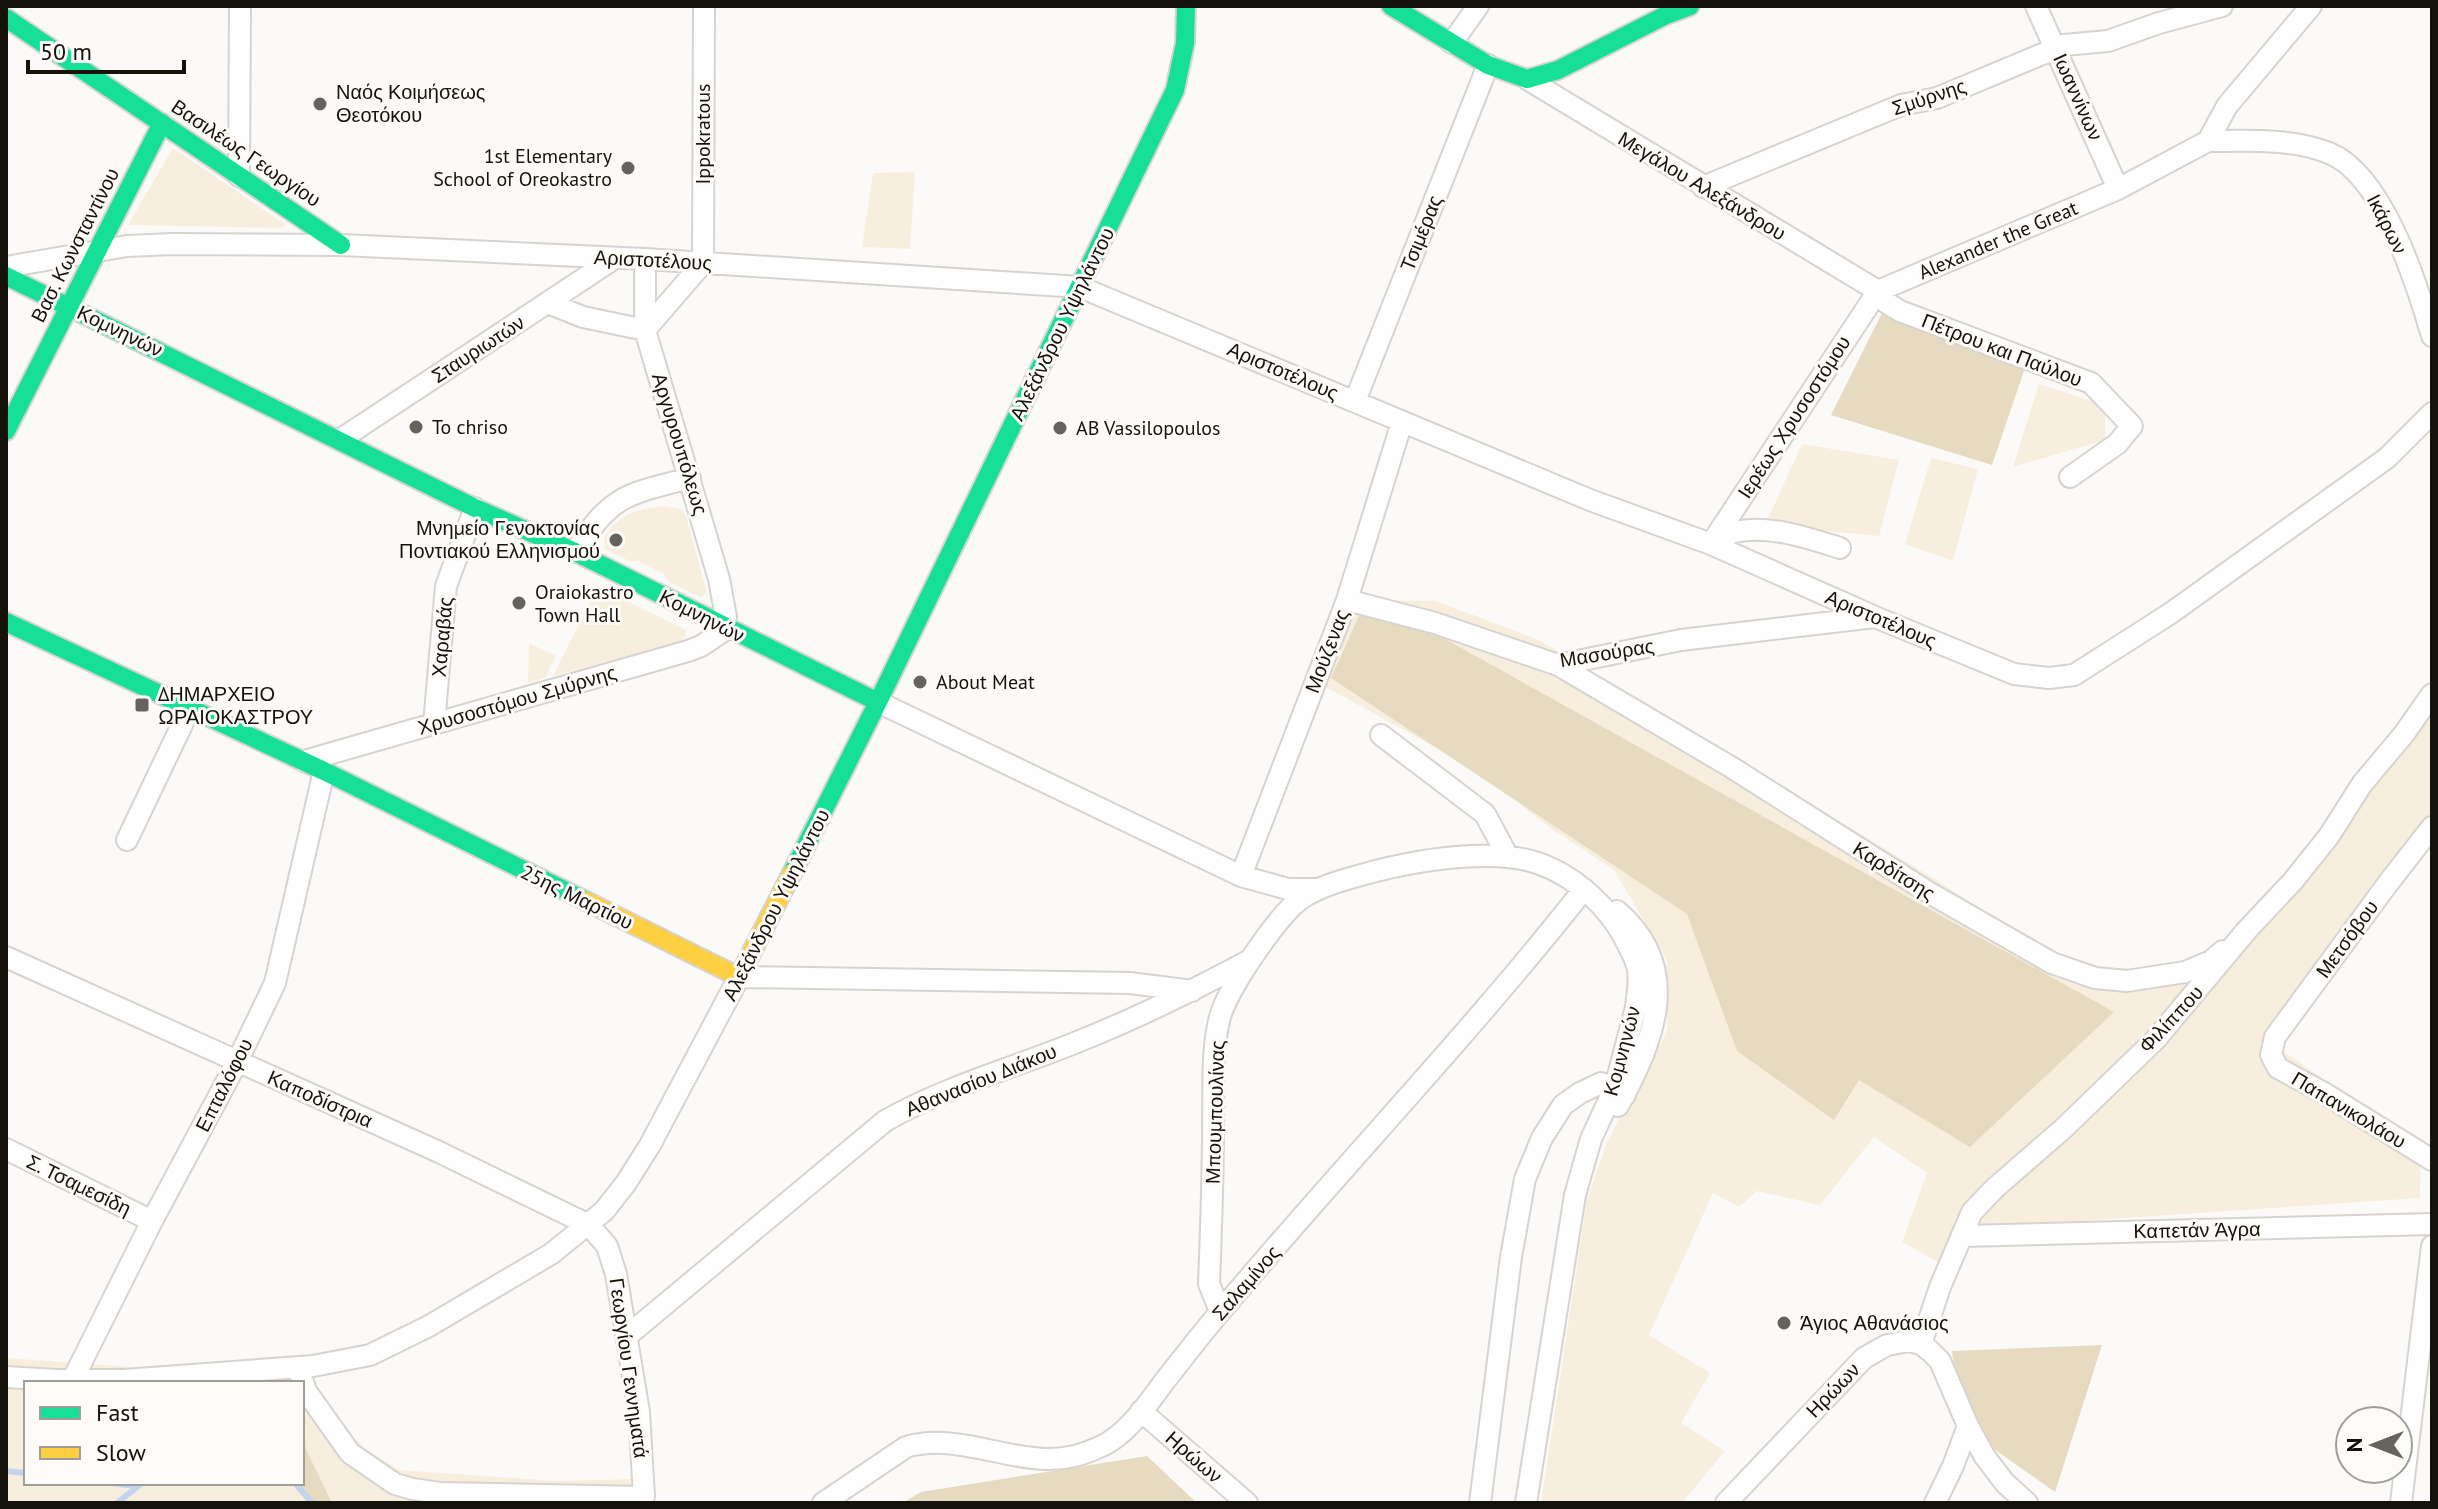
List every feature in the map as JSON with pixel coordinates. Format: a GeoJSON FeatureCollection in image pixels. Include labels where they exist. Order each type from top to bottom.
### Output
{"type":"FeatureCollection","features":[{"type":"Feature","properties":{"kind":"street"},"geometry":{"type":"LineString","coordinates":[[239,176],[240,6]]}},
{"type":"Feature","properties":{"kind":"street","name":"Ippokratous"},"geometry":{"type":"LineString","coordinates":[[703,263],[704,6]]}},
{"type":"Feature","properties":{"kind":"street","name":"Αλεξάνδρου Υψηλάντου"},"geometry":{"type":"LineString","coordinates":[[6,1377],[72,1381],[171,1378],[361,1358],[383,1350],[551,1254],[604,1211],[638,1165],[739,977],[878,702],[1080,287],[1175,90],[1185,43],[1186,6]]}},
{"type":"Feature","properties":{"kind":"street"},"geometry":{"type":"LineString","coordinates":[[1391,6],[1488,65],[1527,79],[1558,70],[1666,11],[1690,6]]}},
{"type":"Feature","properties":{"kind":"street"},"geometry":{"type":"LineString","coordinates":[[1452,43],[1478,6]]}},
{"type":"Feature","properties":{"kind":"street","name":"Ιωαννίνων"},"geometry":{"type":"LineString","coordinates":[[2036,6],[2118,189]]}},
{"type":"Feature","properties":{"kind":"street","name":"Σμύρνης"},"geometry":{"type":"LineString","coordinates":[[1703,187],[1901,105],[1937,98],[2064,45],[2108,41],[2222,6]]}},
{"type":"Feature","properties":{"kind":"street"},"geometry":{"type":"LineString","coordinates":[[2118,189],[2208,141],[2227,106],[2311,6]]}},
{"type":"Feature","properties":{"kind":"street","name":"Βασιλέως Γεωργίου"},"geometry":{"type":"LineString","coordinates":[[6,18],[341,245]]}},
{"type":"Feature","properties":{"kind":"street","name":"Τσιμέρας"},"geometry":{"type":"LineString","coordinates":[[1355,401],[1488,65]]}},
{"type":"Feature","properties":{"kind":"street","name":"Μεγάλου Αλεξάνδρου"},"geometry":{"type":"LineString","coordinates":[[1527,79],[1878,291]]}},
{"type":"Feature","properties":{"kind":"street","name":"Βασ. Κωνσταντίνου"},"geometry":{"type":"LineString","coordinates":[[6,431],[162,123]]}},
{"type":"Feature","properties":{"kind":"street","name":"Ικάρων"},"geometry":{"type":"LineString","coordinates":[[2208,141],[2287,141],[2331,154],[2354,169],[2377,198],[2398,242],[2420,294],[2432,336]]}},
{"type":"Feature","properties":{"kind":"street","name":"Alexander the Great"},"geometry":{"type":"LineString","coordinates":[[1878,291],[2118,189]]}},
{"type":"Feature","properties":{"kind":"street","name":"Αριστοτέλους"},"geometry":{"type":"LineString","coordinates":[[6,267],[98,250],[163,244],[341,245],[645,259],[1080,287],[1590,500],[1711,544],[1875,617],[2014,674],[2049,678],[2074,675],[2171,613],[2356,482],[2387,458],[2432,413]]}},
{"type":"Feature","properties":{"kind":"street","name":"Σταυριωτών"},"geometry":{"type":"LineString","coordinates":[[341,439],[615,258]]}},
{"type":"Feature","properties":{"kind":"street","name":"Αργυρουπόλεως"},"geometry":{"type":"LineString","coordinates":[[645,259],[645,330],[719,579],[725,628]]}},
{"type":"Feature","properties":{"kind":"street"},"geometry":{"type":"LineString","coordinates":[[548,303],[583,317],[645,330],[703,263]]}},
{"type":"Feature","properties":{"kind":"street","name":"Κομνηνών"},"geometry":{"type":"LineString","coordinates":[[6,276],[341,439],[475,508],[575,552],[725,628],[1241,876],[1288,889],[1320,888]]}},
{"type":"Feature","properties":{"kind":"street","name":"Πέτρου και Παύλου"},"geometry":{"type":"LineString","coordinates":[[1878,291],[1887,303],[1900,311],[2091,383],[2132,426],[2117,444],[2070,477]]}},
{"type":"Feature","properties":{"kind":"street","name":"Ιερέως Χρυσοστόμου"},"geometry":{"type":"LineString","coordinates":[[1711,544],[1878,291]]}},
{"type":"Feature","properties":{"kind":"street","name":"Μούζενας"},"geometry":{"type":"LineString","coordinates":[[1241,876],[1347,600],[1402,422]]}},
{"type":"Feature","properties":{"kind":"street"},"geometry":{"type":"LineString","coordinates":[[575,552],[590,529],[614,504],[641,491],[690,478]]}},
{"type":"Feature","properties":{"kind":"street","name":"Χαραβάς"},"geometry":{"type":"LineString","coordinates":[[434,724],[446,586],[475,508]]}},
{"type":"Feature","properties":{"kind":"street"},"geometry":{"type":"LineString","coordinates":[[1711,544],[1733,533],[1753,530],[1797,535],[1840,548]]}},
{"type":"Feature","properties":{"kind":"street","name":"Μασούρας"},"geometry":{"type":"LineString","coordinates":[[1347,600],[1435,623],[1558,665],[1681,640],[1875,617]]}},
{"type":"Feature","properties":{"kind":"street","name":"25ης Μαρτίου"},"geometry":{"type":"LineString","coordinates":[[6,622],[304,761],[739,977],[1130,983],[1192,991]]}},
{"type":"Feature","properties":{"kind":"street","name":"Χρυσοστόμου Σμύρνης"},"geometry":{"type":"LineString","coordinates":[[304,761],[688,651],[715,638],[725,628]]}},
{"type":"Feature","properties":{"kind":"street","name":"Καρδίτσης"},"geometry":{"type":"LineString","coordinates":[[1558,665],[1731,767],[1928,892],[2052,963],[2095,978],[2127,981],[2160,977],[2185,972],[2211,961],[2247,930]]}},
{"type":"Feature","properties":{"kind":"street","name":"Φιλίππου"},"geometry":{"type":"LineString","coordinates":[[1921,1344],[1940,1287],[1972,1212],[2156,1039],[2329,836],[2362,784],[2404,734],[2432,694]]}},
{"type":"Feature","properties":{"kind":"street"},"geometry":{"type":"LineString","coordinates":[[127,840],[190,708]]}},
{"type":"Feature","properties":{"kind":"street"},"geometry":{"type":"LineString","coordinates":[[1381,735],[1485,814],[1508,857]]}},
{"type":"Feature","properties":{"kind":"street","name":"Επταλόφου"},"geometry":{"type":"LineString","coordinates":[[72,1381],[152,1221],[237,1062],[278,973],[324,771]]}},
{"type":"Feature","properties":{"kind":"street","name":"Μετσόβου"},"geometry":{"type":"LineString","coordinates":[[2271,1055],[2275,1037],[2432,827]]}},
{"type":"Feature","properties":{"kind":"street","name":"Μπουμπουλίνας"},"geometry":{"type":"LineString","coordinates":[[1220,1311],[1209,1284],[1214,1066],[1220,1016],[1236,984],[1278,922],[1299,899],[1320,888],[1417,862],[1508,857],[1548,868],[1584,889]]}},
{"type":"Feature","properties":{"kind":"street","name":"Κομνηνών"},"geometry":{"type":"LineString","coordinates":[[1526,1503],[1575,1195],[1620,1091],[1636,1007],[1638,971],[1623,935],[1606,911],[1584,889]]}},
{"type":"Feature","properties":{"kind":"street","name":"Σαλαμίνος"},"geometry":{"type":"LineString","coordinates":[[823,1503],[906,1447],[920,1443],[946,1442],[1047,1460],[1086,1453],[1112,1441],[1141,1411],[1220,1311],[1433,1069],[1584,889]]}},
{"type":"Feature","properties":{"kind":"street","name":"Καποδίστρια"},"geometry":{"type":"LineString","coordinates":[[6,957],[439,1152],[589,1225]]}},
{"type":"Feature","properties":{"kind":"street","name":"Αθανασίου Διάκου"},"geometry":{"type":"LineString","coordinates":[[627,1336],[885,1121],[919,1101],[1085,1039],[1192,991],[1252,959]]}},
{"type":"Feature","properties":{"kind":"street","name":"Παπανικολάου"},"geometry":{"type":"LineString","coordinates":[[2271,1055],[2278,1068],[2432,1160]]}},
{"type":"Feature","properties":{"kind":"street"},"geometry":{"type":"LineString","coordinates":[[1480,1503],[1511,1257],[1525,1179],[1542,1138],[1563,1105],[1601,1083],[1620,1091]]}},
{"type":"Feature","properties":{"kind":"street","name":"Σ. Τσαμεσίδη"},"geometry":{"type":"LineString","coordinates":[[6,1149],[152,1221]]}},
{"type":"Feature","properties":{"kind":"street","name":"Καπετάν Άγρα"},"geometry":{"type":"LineString","coordinates":[[1962,1236],[2432,1224]]}},
{"type":"Feature","properties":{"kind":"street","name":"Γεωργίου Γεννηματά"},"geometry":{"type":"LineString","coordinates":[[304,1385],[350,1453],[395,1484],[440,1493],[644,1500],[643,1444],[610,1250],[589,1225]]}},
{"type":"Feature","properties":{"kind":"street"},"geometry":{"type":"LineString","coordinates":[[2401,1503],[2432,1246]]}},
{"type":"Feature","properties":{"kind":"street","name":"Ηρώων"},"geometry":{"type":"LineString","coordinates":[[1726,1503],[1864,1358],[1887,1345],[1909,1341],[1921,1344]]}},
{"type":"Feature","properties":{"kind":"street"},"geometry":{"type":"LineString","coordinates":[[1921,1344],[1940,1361],[1985,1457],[2005,1483],[2027,1503]]}},
{"type":"Feature","properties":{"kind":"street","name":"Γεωργίου Γεννηματά"},"geometry":{"type":"LineString","coordinates":[[298,1367],[303,1381]]}},
{"type":"Feature","properties":{"kind":"street","name":"Ηρώων"},"geometry":{"type":"LineString","coordinates":[[1141,1411],[1247,1503]]}},
{"type":"Feature","properties":{"kind":"street"},"geometry":{"type":"LineString","coordinates":[[1935,1503],[1968,1426]]}},
{"type":"Feature","properties":{"kind":"shaded area"},"geometry":{"type":"Polygon","coordinates":[[[173,148],[286,225],[282,228],[128,225],[173,148]]]}},
{"type":"Feature","properties":{"kind":"shaded area"},"geometry":{"type":"Polygon","coordinates":[[[915,172],[910,249],[862,247],[873,173],[915,172]]]}},
{"type":"Feature","properties":{"kind":"shaded area"},"geometry":{"type":"Polygon","coordinates":[[[1882,313],[2025,368],[1992,465],[1831,415],[1882,313]]]}},
{"type":"Feature","properties":{"kind":"shaded area"},"geometry":{"type":"Polygon","coordinates":[[[2039,384],[2105,405],[2105,440],[2013,467],[2039,384]]]}},
{"type":"Feature","properties":{"kind":"shaded area"},"geometry":{"type":"Polygon","coordinates":[[[1802,444],[1899,460],[1879,536],[1765,525],[1802,444]]]}},
{"type":"Feature","properties":{"kind":"shaded area"},"geometry":{"type":"Polygon","coordinates":[[[1931,458],[1978,469],[1953,561],[1905,544],[1931,458]]]}},
{"type":"Feature","properties":{"kind":"shaded area"},"geometry":{"type":"Polygon","coordinates":[[[664,506],[681,509],[686,516],[706,589],[706,594],[700,597],[669,582],[664,574],[605,549],[604,538],[616,523],[637,511],[664,506]]]}},
{"type":"Feature","properties":{"kind":"shaded area"},"geometry":{"type":"Polygon","coordinates":[[[598,587],[686,630],[686,636],[680,642],[553,676],[598,587]]]}},
{"type":"Feature","properties":{"kind":"shaded area"},"geometry":{"type":"Polygon","coordinates":[[[1368,596],[2114,1012],[1970,1147],[1859,1080],[1834,1120],[1737,1051],[1687,914],[1331,678],[1368,596]]]}},
{"type":"Feature","properties":{"kind":"shaded area"},"geometry":{"type":"Polygon","coordinates":[[[1347,600],[1436,601],[1539,640],[1938,881],[2000,922],[2059,953],[2108,969],[2160,967],[2256,935],[2432,694],[2432,812],[2396,864],[2263,1037],[2421,1147],[2420,1198],[1978,1228],[1945,1266],[1902,1242],[1927,1173],[1874,1137],[1820,1205],[1757,1191],[1739,1207],[1713,1193],[1649,1335],[1710,1373],[1681,1423],[1725,1451],[1682,1503],[1541,1503],[1587,1200],[1607,1142],[1667,1032],[1667,960],[1614,870],[1549,827],[1475,769],[1315,681],[1347,600]],[[2227,969],[2005,1169],[2150,1049],[2227,969]]]}},
{"type":"Feature","properties":{"kind":"shaded area"},"geometry":{"type":"Polygon","coordinates":[[[529,643],[556,656],[545,678],[528,683],[529,643]]]}},
{"type":"Feature","properties":{"kind":"shaded area"},"geometry":{"type":"Polygon","coordinates":[[[2102,1345],[2055,1492],[1994,1449],[1967,1404],[1954,1369],[1952,1351],[2102,1345]]]}},
{"type":"Feature","properties":{"kind":"shaded area"},"geometry":{"type":"Polygon","coordinates":[[[6,1358],[315,1380],[325,1402],[346,1429],[367,1451],[400,1470],[557,1481],[635,1479],[646,1503],[6,1503],[6,1358]]]}},
{"type":"Feature","properties":{"kind":"shaded area"},"geometry":{"type":"Polygon","coordinates":[[[304,1445],[331,1501],[344,1503],[310,1503],[295,1485],[304,1485],[304,1445]]]}},
{"type":"Feature","properties":{"kind":"shaded area"},"geometry":{"type":"Polygon","coordinates":[[[1147,1456],[1197,1503],[902,1503],[921,1492],[1147,1456]]]}},
{"type":"Feature","properties":{"kind":"waterway"},"geometry":{"type":"LineString","coordinates":[[6,1471],[24,1473]]}},
{"type":"Feature","properties":{"kind":"waterway"},"geometry":{"type":"LineString","coordinates":[[128,1485],[136,1486]]}},
{"type":"Feature","properties":{"kind":"waterway"},"geometry":{"type":"LineString","coordinates":[[117,1503],[140,1485]]}},
{"type":"Feature","properties":{"kind":"waterway"},"geometry":{"type":"LineString","coordinates":[[297,1485],[312,1503]]}},
{"type":"Feature","properties":{"kind":"traffic: fast"},"geometry":{"type":"LineString","coordinates":[[792,873],[1175,90],[1185,43],[1186,6]]}},
{"type":"Feature","properties":{"kind":"traffic: fast"},"geometry":{"type":"LineString","coordinates":[[1391,6],[1488,65],[1527,79],[1558,70],[1690,6]]}},
{"type":"Feature","properties":{"kind":"traffic: fast"},"geometry":{"type":"LineString","coordinates":[[6,18],[341,245]]}},
{"type":"Feature","properties":{"kind":"traffic: fast"},"geometry":{"type":"LineString","coordinates":[[6,431],[162,123]]}},
{"type":"Feature","properties":{"kind":"traffic: fast"},"geometry":{"type":"LineString","coordinates":[[6,276],[475,508],[575,552],[878,702]]}},
{"type":"Feature","properties":{"kind":"traffic: fast"},"geometry":{"type":"LineString","coordinates":[[6,622],[324,771],[586,901]]}},
{"type":"Feature","properties":{"kind":"traffic: slow"},"geometry":{"type":"LineString","coordinates":[[586,901],[739,977],[792,873]]}},
{"type":"Feature","properties":{"kind":"place","name":"Ναός Κοιμήσεως Θεοτόκου"},"geometry":{"type":"Point","coordinates":[320,104]}},
{"type":"Feature","properties":{"kind":"place","name":"1st Elementary School of Oreokastro"},"geometry":{"type":"Point","coordinates":[628,168]}},
{"type":"Feature","properties":{"kind":"place","name":"To chriso"},"geometry":{"type":"Point","coordinates":[416,427]}},
{"type":"Feature","properties":{"kind":"place","name":"AB Vassilopoulos"},"geometry":{"type":"Point","coordinates":[1060,428]}},
{"type":"Feature","properties":{"kind":"place","name":"Μνημείο Γενοκτονίας Ποντιακού Ελληνισμού"},"geometry":{"type":"Point","coordinates":[616,540]}},
{"type":"Feature","properties":{"kind":"place","name":"Oraiokastro Town Hall"},"geometry":{"type":"Point","coordinates":[519,603]}},
{"type":"Feature","properties":{"kind":"place","name":"About Meat"},"geometry":{"type":"Point","coordinates":[920,682]}},
{"type":"Feature","properties":{"kind":"place","name":"ΔΗΜΑΡΧΕΙΟ ΩΡΑΙΟΚΑΣΤΡΟΥ"},"geometry":{"type":"Point","coordinates":[142,705]}},
{"type":"Feature","properties":{"kind":"place","name":"Άγιος Αθανάσιος"},"geometry":{"type":"Point","coordinates":[1784,1323]}}]}
